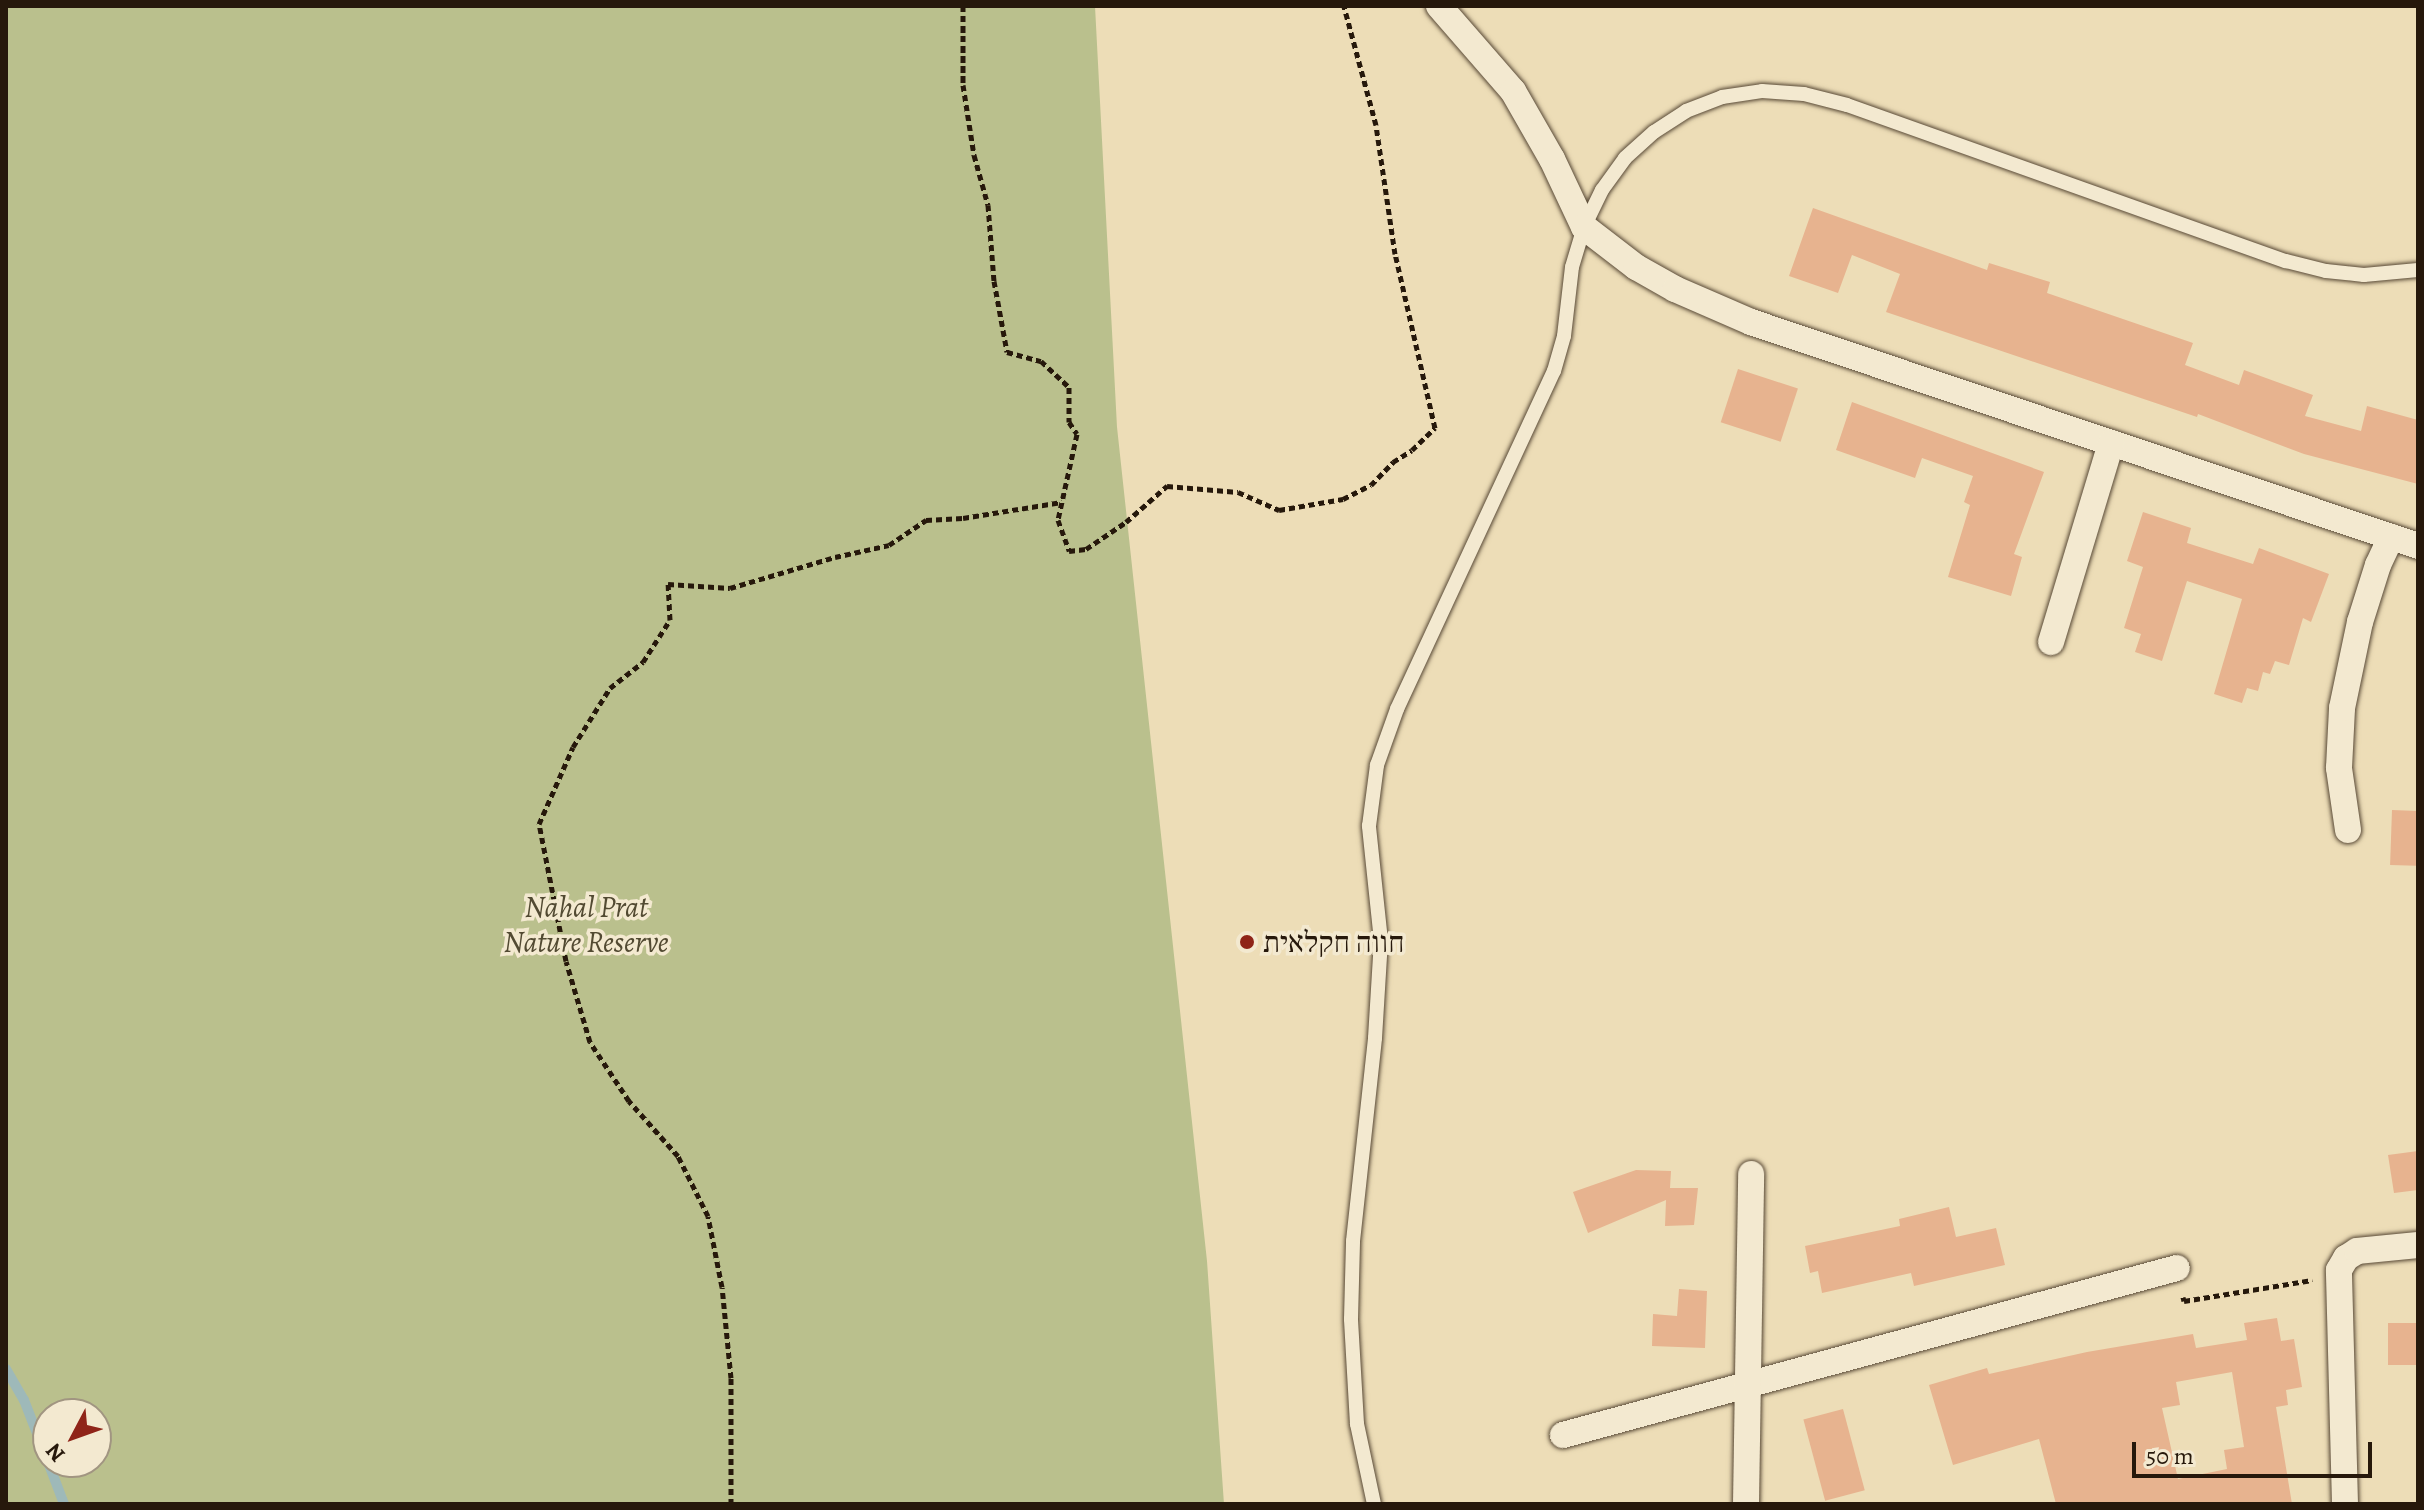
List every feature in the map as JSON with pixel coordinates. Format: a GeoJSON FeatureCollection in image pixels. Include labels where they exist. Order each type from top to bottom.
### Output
{"type":"FeatureCollection","features":[{"type":"Feature","properties":{"kind":"street"},"geometry":{"type":"LineString","coordinates":[[1439,6],[1513,91],[1552,159],[1584,227],[1636,267],[1713,308],[2418,546]]}},
{"type":"Feature","properties":{"kind":"street"},"geometry":{"type":"LineString","coordinates":[[2051,642],[2111,443]]}},
{"type":"Feature","properties":{"kind":"street"},"geometry":{"type":"LineString","coordinates":[[2348,830],[2339,768],[2342,708],[2360,622],[2378,565],[2391,537]]}},
{"type":"Feature","properties":{"kind":"street"},"geometry":{"type":"LineString","coordinates":[[1746,1504],[1751,1174]]}},
{"type":"Feature","properties":{"kind":"street"},"geometry":{"type":"LineString","coordinates":[[2345,1504],[2339,1275],[2346,1258],[2357,1251],[2418,1245]]}},
{"type":"Feature","properties":{"kind":"street"},"geometry":{"type":"LineString","coordinates":[[1563,1435],[2177,1268]]}},
{"type":"Feature","properties":{"kind":"lane"},"geometry":{"type":"LineString","coordinates":[[1374,1504],[1357,1424],[1351,1319],[1353,1241],[1375,1038],[1381,941],[1370,847],[1374,785],[1389,727],[1557,363],[1564,336],[1572,267],[1584,227],[1602,190],[1625,158],[1654,132],[1686,111],[1722,97],[1762,91],[1804,94],[1847,105],[2286,261],[2326,271],[2364,275],[2418,270]]}},
{"type":"Feature","properties":{"kind":"path"},"geometry":{"type":"LineString","coordinates":[[963,6],[963,85],[974,155],[988,205],[994,281],[1007,352],[1041,361],[1069,387],[1069,422],[1077,434],[1058,520],[1069,551],[1086,549],[1126,522],[1167,486],[1238,492],[1279,510],[1343,499],[1371,485],[1435,428],[1395,254],[1373,112],[1344,6]]}},
{"type":"Feature","properties":{"kind":"path"},"geometry":{"type":"LineString","coordinates":[[731,1504],[731,1378],[722,1287],[708,1216],[678,1156],[629,1101],[590,1042],[566,961],[539,824],[573,747],[610,688],[643,662],[670,620],[668,584],[730,588],[889,545],[926,520],[963,518],[1062,502]]}},
{"type":"Feature","properties":{"kind":"path"},"geometry":{"type":"LineString","coordinates":[[2177,1268],[2184,1301],[2339,1275]]}},
{"type":"Feature","properties":{"kind":"green space","name":"Nahal Prat Nature Reserve"},"geometry":{"type":"Polygon","coordinates":[[[6,6],[1095,6],[1117,427],[1207,1261],[1224,1504],[6,1504],[6,6]]]}},
{"type":"Feature","properties":{"kind":"building"},"geometry":{"type":"Polygon","coordinates":[[[1813,208],[1987,270],[1989,263],[2050,282],[2047,293],[2193,343],[2185,365],[2239,385],[2244,370],[2313,395],[2305,416],[2361,431],[2367,406],[2418,420],[2418,484],[2304,454],[2198,414],[2197,417],[1886,312],[1900,274],[1852,255],[1838,293],[1789,276],[1813,208]]]}},
{"type":"Feature","properties":{"kind":"building"},"geometry":{"type":"Polygon","coordinates":[[[1738,369],[1798,388],[1781,442],[1721,422],[1738,369]]]}},
{"type":"Feature","properties":{"kind":"building"},"geometry":{"type":"Polygon","coordinates":[[[1852,402],[2044,472],[2014,554],[2022,557],[2011,596],[1948,577],[1970,505],[1964,502],[1973,476],[1922,458],[1915,478],[1836,450],[1852,402]]]}},
{"type":"Feature","properties":{"kind":"building"},"geometry":{"type":"Polygon","coordinates":[[[2143,512],[2191,528],[2187,543],[2253,564],[2259,548],[2329,574],[2311,622],[2303,618],[2289,665],[2275,661],[2270,674],[2263,672],[2258,691],[2247,688],[2242,703],[2214,694],[2242,599],[2187,581],[2162,661],[2135,652],[2141,634],[2124,628],[2143,567],[2127,561],[2143,512]]]}},
{"type":"Feature","properties":{"kind":"building"},"geometry":{"type":"Polygon","coordinates":[[[2392,810],[2418,811],[2416,866],[2390,865],[2392,810]]]}},
{"type":"Feature","properties":{"kind":"building"},"geometry":{"type":"Polygon","coordinates":[[[2418,1151],[2418,1190],[2394,1193],[2388,1155],[2418,1151]]]}},
{"type":"Feature","properties":{"kind":"building"},"geometry":{"type":"Polygon","coordinates":[[[1636,1170],[1671,1171],[1670,1188],[1698,1188],[1694,1225],[1665,1226],[1666,1200],[1588,1233],[1573,1192],[1636,1170]]]}},
{"type":"Feature","properties":{"kind":"building"},"geometry":{"type":"Polygon","coordinates":[[[1949,1207],[1956,1237],[1996,1228],[2005,1265],[1914,1286],[1911,1273],[1822,1293],[1818,1271],[1810,1273],[1805,1246],[1900,1226],[1899,1219],[1949,1207]]]}},
{"type":"Feature","properties":{"kind":"building"},"geometry":{"type":"Polygon","coordinates":[[[1679,1289],[1707,1291],[1705,1348],[1652,1346],[1653,1314],[1677,1316],[1679,1289]]]}},
{"type":"Feature","properties":{"kind":"building"},"geometry":{"type":"Polygon","coordinates":[[[2277,1318],[2281,1341],[2294,1339],[2302,1387],[2286,1390],[2288,1405],[2276,1407],[2292,1504],[2056,1504],[2039,1439],[1953,1465],[1929,1385],[1987,1368],[1989,1374],[2087,1352],[2193,1334],[2196,1348],[2247,1340],[2244,1323],[2277,1318]],[[2232,1372],[2176,1382],[2180,1405],[2162,1408],[2178,1479],[2227,1469],[2224,1450],[2244,1447],[2232,1372]]]}},
{"type":"Feature","properties":{"kind":"building"},"geometry":{"type":"Polygon","coordinates":[[[2388,1323],[2418,1323],[2418,1365],[2388,1365],[2388,1323]]]}},
{"type":"Feature","properties":{"kind":"building"},"geometry":{"type":"Polygon","coordinates":[[[1843,1409],[1865,1490],[1825,1501],[1803,1420],[1843,1409]]]}},
{"type":"Feature","properties":{"kind":"waterway"},"geometry":{"type":"LineString","coordinates":[[6,1369],[32,1421]]}},
{"type":"Feature","properties":{"kind":"waterway"},"geometry":{"type":"LineString","coordinates":[[54,1478],[64,1504]]}},
{"type":"Feature","properties":{"kind":"place","name":"חווה חקלאית"},"geometry":{"type":"Point","coordinates":[1247,942]}}]}
